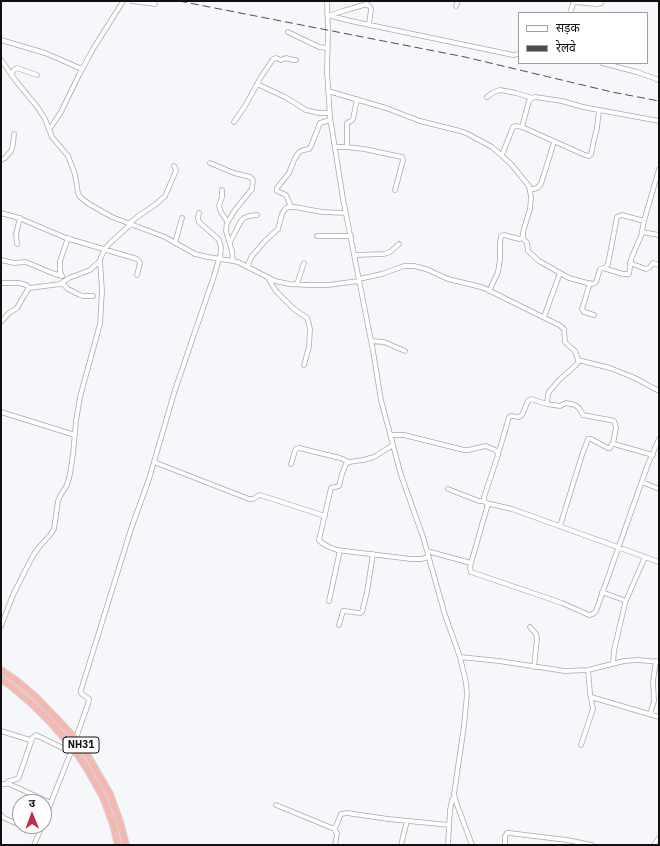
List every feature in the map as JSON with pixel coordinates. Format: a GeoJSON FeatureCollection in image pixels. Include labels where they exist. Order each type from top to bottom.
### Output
{"type":"FeatureCollection","features":[{"type":"Feature","properties":{"kind":"highway","name":"NH31"},"geometry":{"type":"LineString","coordinates":[[1,670],[16,680],[37,698],[76,739],[110,794],[126,845]]}},
{"type":"Feature","properties":{"kind":"highway","name":"NH31"},"geometry":{"type":"LineString","coordinates":[[1,679],[32,704],[52,724],[86,767],[103,797],[113,824],[118,845]]}},
{"type":"Feature","properties":{"kind":"street"},"geometry":{"type":"LineString","coordinates":[[50,130],[67,101],[82,69],[123,1]]}},
{"type":"Feature","properties":{"kind":"street"},"geometry":{"type":"LineString","coordinates":[[132,1],[155,4]]}},
{"type":"Feature","properties":{"kind":"street"},"geometry":{"type":"LineString","coordinates":[[327,1],[329,15],[327,72],[330,120],[381,400],[401,476],[423,538],[445,615],[460,657],[466,683],[467,694],[464,726],[454,795],[449,815],[448,845]]}},
{"type":"Feature","properties":{"kind":"street"},"geometry":{"type":"LineString","coordinates":[[456,6],[458,1]]}},
{"type":"Feature","properties":{"kind":"street"},"geometry":{"type":"LineString","coordinates":[[570,12],[573,2],[598,4],[602,1]]}},
{"type":"Feature","properties":{"kind":"street"},"geometry":{"type":"LineString","coordinates":[[329,15],[367,4],[371,9],[369,24]]}},
{"type":"Feature","properties":{"kind":"street"},"geometry":{"type":"LineString","coordinates":[[329,15],[513,55],[518,54]]}},
{"type":"Feature","properties":{"kind":"street"},"geometry":{"type":"LineString","coordinates":[[288,32],[319,47],[328,48]]}},
{"type":"Feature","properties":{"kind":"street"},"geometry":{"type":"LineString","coordinates":[[1,40],[45,53],[82,69]]}},
{"type":"Feature","properties":{"kind":"street"},"geometry":{"type":"LineString","coordinates":[[234,122],[274,58],[281,60],[286,58],[296,60]]}},
{"type":"Feature","properties":{"kind":"street"},"geometry":{"type":"LineString","coordinates":[[1,60],[38,108],[55,141],[68,156],[75,174],[77,189],[80,197],[102,212],[130,224],[152,231],[195,254],[233,261],[282,282],[309,285],[328,285],[359,280],[404,266],[414,266],[426,269],[441,277],[478,286],[544,317],[562,327],[565,342],[575,350],[579,361],[610,368],[635,378],[659,391]]}},
{"type":"Feature","properties":{"kind":"street"},"geometry":{"type":"LineString","coordinates":[[606,64],[637,72],[659,80]]}},
{"type":"Feature","properties":{"kind":"street"},"geometry":{"type":"LineString","coordinates":[[11,74],[17,68],[37,75]]}},
{"type":"Feature","properties":{"kind":"street"},"geometry":{"type":"LineString","coordinates":[[257,84],[286,97],[306,110],[319,113],[330,113]]}},
{"type":"Feature","properties":{"kind":"street"},"geometry":{"type":"LineString","coordinates":[[487,97],[500,90],[532,98],[562,101],[599,110],[659,121]]}},
{"type":"Feature","properties":{"kind":"street"},"geometry":{"type":"LineString","coordinates":[[328,91],[386,108],[420,121],[447,127],[468,134],[492,147],[511,164],[529,186],[531,197],[530,209],[523,232],[523,238],[527,243],[529,252],[539,261],[569,278],[593,284],[596,282],[599,271],[608,264],[617,216],[622,215],[644,221]]}},
{"type":"Feature","properties":{"kind":"street"},"geometry":{"type":"LineString","coordinates":[[522,127],[529,101],[532,98]]}},
{"type":"Feature","properties":{"kind":"street"},"geometry":{"type":"LineString","coordinates":[[347,147],[347,123],[351,122],[353,119],[357,100]]}},
{"type":"Feature","properties":{"kind":"street"},"geometry":{"type":"LineString","coordinates":[[502,155],[513,127],[516,126],[522,127],[585,155],[590,155],[597,128],[599,110]]}},
{"type":"Feature","properties":{"kind":"street"},"geometry":{"type":"LineString","coordinates":[[292,207],[286,196],[277,191],[277,188],[289,173],[299,152],[310,148],[320,123],[330,120]]}},
{"type":"Feature","properties":{"kind":"street"},"geometry":{"type":"LineString","coordinates":[[1,160],[11,151],[14,134]]}},
{"type":"Feature","properties":{"kind":"street"},"geometry":{"type":"LineString","coordinates":[[530,190],[537,188],[541,184],[554,142]]}},
{"type":"Feature","properties":{"kind":"street"},"geometry":{"type":"LineString","coordinates":[[335,147],[364,149],[402,157],[395,190]]}},
{"type":"Feature","properties":{"kind":"street"},"geometry":{"type":"LineString","coordinates":[[210,163],[234,173],[250,177],[253,180],[252,189],[235,210],[227,223],[226,231],[232,251],[233,261]]}},
{"type":"Feature","properties":{"kind":"street"},"geometry":{"type":"LineString","coordinates":[[1,626],[13,595],[34,554],[54,529],[58,501],[67,485],[70,474],[80,397],[100,324],[102,291],[100,261],[102,254],[105,249],[137,217],[162,200],[168,192],[175,173],[176,170],[174,166]]}},
{"type":"Feature","properties":{"kind":"street"},"geometry":{"type":"LineString","coordinates":[[603,267],[626,275],[629,272],[631,259],[642,232],[644,221],[658,179],[659,169]]}},
{"type":"Feature","properties":{"kind":"street"},"geometry":{"type":"LineString","coordinates":[[222,190],[222,197],[219,206],[227,223]]}},
{"type":"Feature","properties":{"kind":"street"},"geometry":{"type":"LineString","coordinates":[[248,267],[252,256],[278,229],[283,211],[288,208],[295,207],[322,212],[346,213]]}},
{"type":"Feature","properties":{"kind":"street"},"geometry":{"type":"LineString","coordinates":[[1,213],[20,218],[68,238],[139,260],[140,264],[137,275]]}},
{"type":"Feature","properties":{"kind":"street"},"geometry":{"type":"LineString","coordinates":[[52,800],[72,750],[89,701],[87,697],[80,692],[127,541],[145,492],[175,390],[220,259],[221,247],[219,240],[199,222],[198,213]]}},
{"type":"Feature","properties":{"kind":"street"},"geometry":{"type":"LineString","coordinates":[[230,243],[241,221],[244,218],[257,215]]}},
{"type":"Feature","properties":{"kind":"street"},"geometry":{"type":"LineString","coordinates":[[17,244],[16,234],[20,218]]}},
{"type":"Feature","properties":{"kind":"street"},"geometry":{"type":"LineString","coordinates":[[175,243],[182,218]]}},
{"type":"Feature","properties":{"kind":"street"},"geometry":{"type":"LineString","coordinates":[[642,232],[659,235]]}},
{"type":"Feature","properties":{"kind":"street"},"geometry":{"type":"LineString","coordinates":[[489,291],[498,272],[501,236],[504,235],[519,239],[523,238]]}},
{"type":"Feature","properties":{"kind":"street"},"geometry":{"type":"LineString","coordinates":[[317,236],[351,236]]}},
{"type":"Feature","properties":{"kind":"street"},"geometry":{"type":"LineString","coordinates":[[62,276],[60,271],[60,261],[68,238]]}},
{"type":"Feature","properties":{"kind":"street"},"geometry":{"type":"LineString","coordinates":[[354,255],[384,254],[390,252],[399,244]]}},
{"type":"Feature","properties":{"kind":"street"},"geometry":{"type":"LineString","coordinates":[[1,260],[14,263],[26,262],[62,276],[67,280]]}},
{"type":"Feature","properties":{"kind":"street"},"geometry":{"type":"LineString","coordinates":[[1,322],[9,313],[17,308],[30,288],[62,283],[90,270],[100,261]]}},
{"type":"Feature","properties":{"kind":"street"},"geometry":{"type":"LineString","coordinates":[[297,284],[304,263]]}},
{"type":"Feature","properties":{"kind":"street"},"geometry":{"type":"LineString","coordinates":[[630,263],[646,268],[649,268],[653,263],[659,265]]}},
{"type":"Feature","properties":{"kind":"street"},"geometry":{"type":"LineString","coordinates":[[544,317],[560,273]]}},
{"type":"Feature","properties":{"kind":"street"},"geometry":{"type":"LineString","coordinates":[[268,277],[276,291],[294,309],[307,318],[310,329],[309,347],[304,365]]}},
{"type":"Feature","properties":{"kind":"street"},"geometry":{"type":"LineString","coordinates":[[1,283],[19,283],[30,288]]}},
{"type":"Feature","properties":{"kind":"street"},"geometry":{"type":"LineString","coordinates":[[62,283],[68,289],[80,295],[93,296]]}},
{"type":"Feature","properties":{"kind":"street"},"geometry":{"type":"LineString","coordinates":[[590,283],[582,309],[584,312],[594,315]]}},
{"type":"Feature","properties":{"kind":"street"},"geometry":{"type":"LineString","coordinates":[[371,341],[384,342],[405,350]]}},
{"type":"Feature","properties":{"kind":"street"},"geometry":{"type":"LineString","coordinates":[[547,404],[549,392],[579,361]]}},
{"type":"Feature","properties":{"kind":"street"},"geometry":{"type":"LineString","coordinates":[[560,526],[588,439],[610,448],[613,444],[616,425],[614,421],[583,415],[578,407],[571,404],[564,403],[560,406],[547,404],[533,399],[528,401],[522,416],[510,416],[484,497],[486,502],[470,570],[473,573],[562,603],[589,615],[595,613],[659,439]]}},
{"type":"Feature","properties":{"kind":"street"},"geometry":{"type":"LineString","coordinates":[[1,412],[75,435]]}},
{"type":"Feature","properties":{"kind":"street"},"geometry":{"type":"LineString","coordinates":[[390,435],[404,435],[464,450],[486,446],[498,453]]}},
{"type":"Feature","properties":{"kind":"street"},"geometry":{"type":"LineString","coordinates":[[613,444],[653,455]]}},
{"type":"Feature","properties":{"kind":"street"},"geometry":{"type":"LineString","coordinates":[[291,464],[296,449],[299,448],[340,458],[349,462],[374,457],[393,445]]}},
{"type":"Feature","properties":{"kind":"street"},"geometry":{"type":"LineString","coordinates":[[154,462],[249,499],[253,499],[260,495],[325,516]]}},
{"type":"Feature","properties":{"kind":"street"},"geometry":{"type":"LineString","coordinates":[[349,462],[346,464],[339,486],[330,488],[319,540],[329,547],[340,550],[411,559],[428,557]]}},
{"type":"Feature","properties":{"kind":"street"},"geometry":{"type":"LineString","coordinates":[[642,482],[659,489]]}},
{"type":"Feature","properties":{"kind":"street"},"geometry":{"type":"LineString","coordinates":[[448,489],[479,501],[512,509],[659,562]]}},
{"type":"Feature","properties":{"kind":"street"},"geometry":{"type":"LineString","coordinates":[[329,600],[340,550]]}},
{"type":"Feature","properties":{"kind":"street"},"geometry":{"type":"LineString","coordinates":[[427,551],[471,563]]}},
{"type":"Feature","properties":{"kind":"street"},"geometry":{"type":"LineString","coordinates":[[339,625],[343,612],[360,613],[363,610],[373,554]]}},
{"type":"Feature","properties":{"kind":"street"},"geometry":{"type":"LineString","coordinates":[[613,664],[615,644],[626,601],[644,557]]}},
{"type":"Feature","properties":{"kind":"street"},"geometry":{"type":"LineString","coordinates":[[602,592],[626,601]]}},
{"type":"Feature","properties":{"kind":"street"},"geometry":{"type":"LineString","coordinates":[[530,626],[536,634],[537,639],[534,667]]}},
{"type":"Feature","properties":{"kind":"street"},"geometry":{"type":"LineString","coordinates":[[460,657],[565,671],[588,670],[624,661],[658,661],[653,681],[654,701],[650,714]]}},
{"type":"Feature","properties":{"kind":"street"},"geometry":{"type":"LineString","coordinates":[[581,745],[592,714],[593,705],[588,670]]}},
{"type":"Feature","properties":{"kind":"street"},"geometry":{"type":"LineString","coordinates":[[591,697],[659,717]]}},
{"type":"Feature","properties":{"kind":"street"},"geometry":{"type":"LineString","coordinates":[[1,731],[27,740],[32,739],[34,736],[38,736],[72,750]]}},
{"type":"Feature","properties":{"kind":"street"},"geometry":{"type":"LineString","coordinates":[[1,784],[6,784],[9,781],[19,777],[32,739]]}},
{"type":"Feature","properties":{"kind":"street"},"geometry":{"type":"LineString","coordinates":[[7,783],[32,794]]}},
{"type":"Feature","properties":{"kind":"street"},"geometry":{"type":"LineString","coordinates":[[454,795],[472,845]]}},
{"type":"Feature","properties":{"kind":"street"},"geometry":{"type":"LineString","coordinates":[[276,805],[329,828],[334,828]]}},
{"type":"Feature","properties":{"kind":"street"},"geometry":{"type":"LineString","coordinates":[[334,828],[341,814],[343,813],[449,825]]}},
{"type":"Feature","properties":{"kind":"street"},"geometry":{"type":"LineString","coordinates":[[1,816],[12,822]]}},
{"type":"Feature","properties":{"kind":"street"},"geometry":{"type":"LineString","coordinates":[[401,845],[407,821]]}},
{"type":"Feature","properties":{"kind":"street"},"geometry":{"type":"LineString","coordinates":[[334,828],[337,834],[334,845]]}},
{"type":"Feature","properties":{"kind":"street"},"geometry":{"type":"LineString","coordinates":[[505,845],[505,836],[507,833],[574,841],[592,845]]}},
{"type":"Feature","properties":{"kind":"street"},"geometry":{"type":"LineString","coordinates":[[34,845],[38,834]]}},
{"type":"Feature","properties":{"kind":"street"},"geometry":{"type":"LineString","coordinates":[[654,845],[659,838]]}},
{"type":"Feature","properties":{"kind":"railway"},"geometry":{"type":"LineString","coordinates":[[179,1],[465,57],[612,92],[659,101]]}}]}
